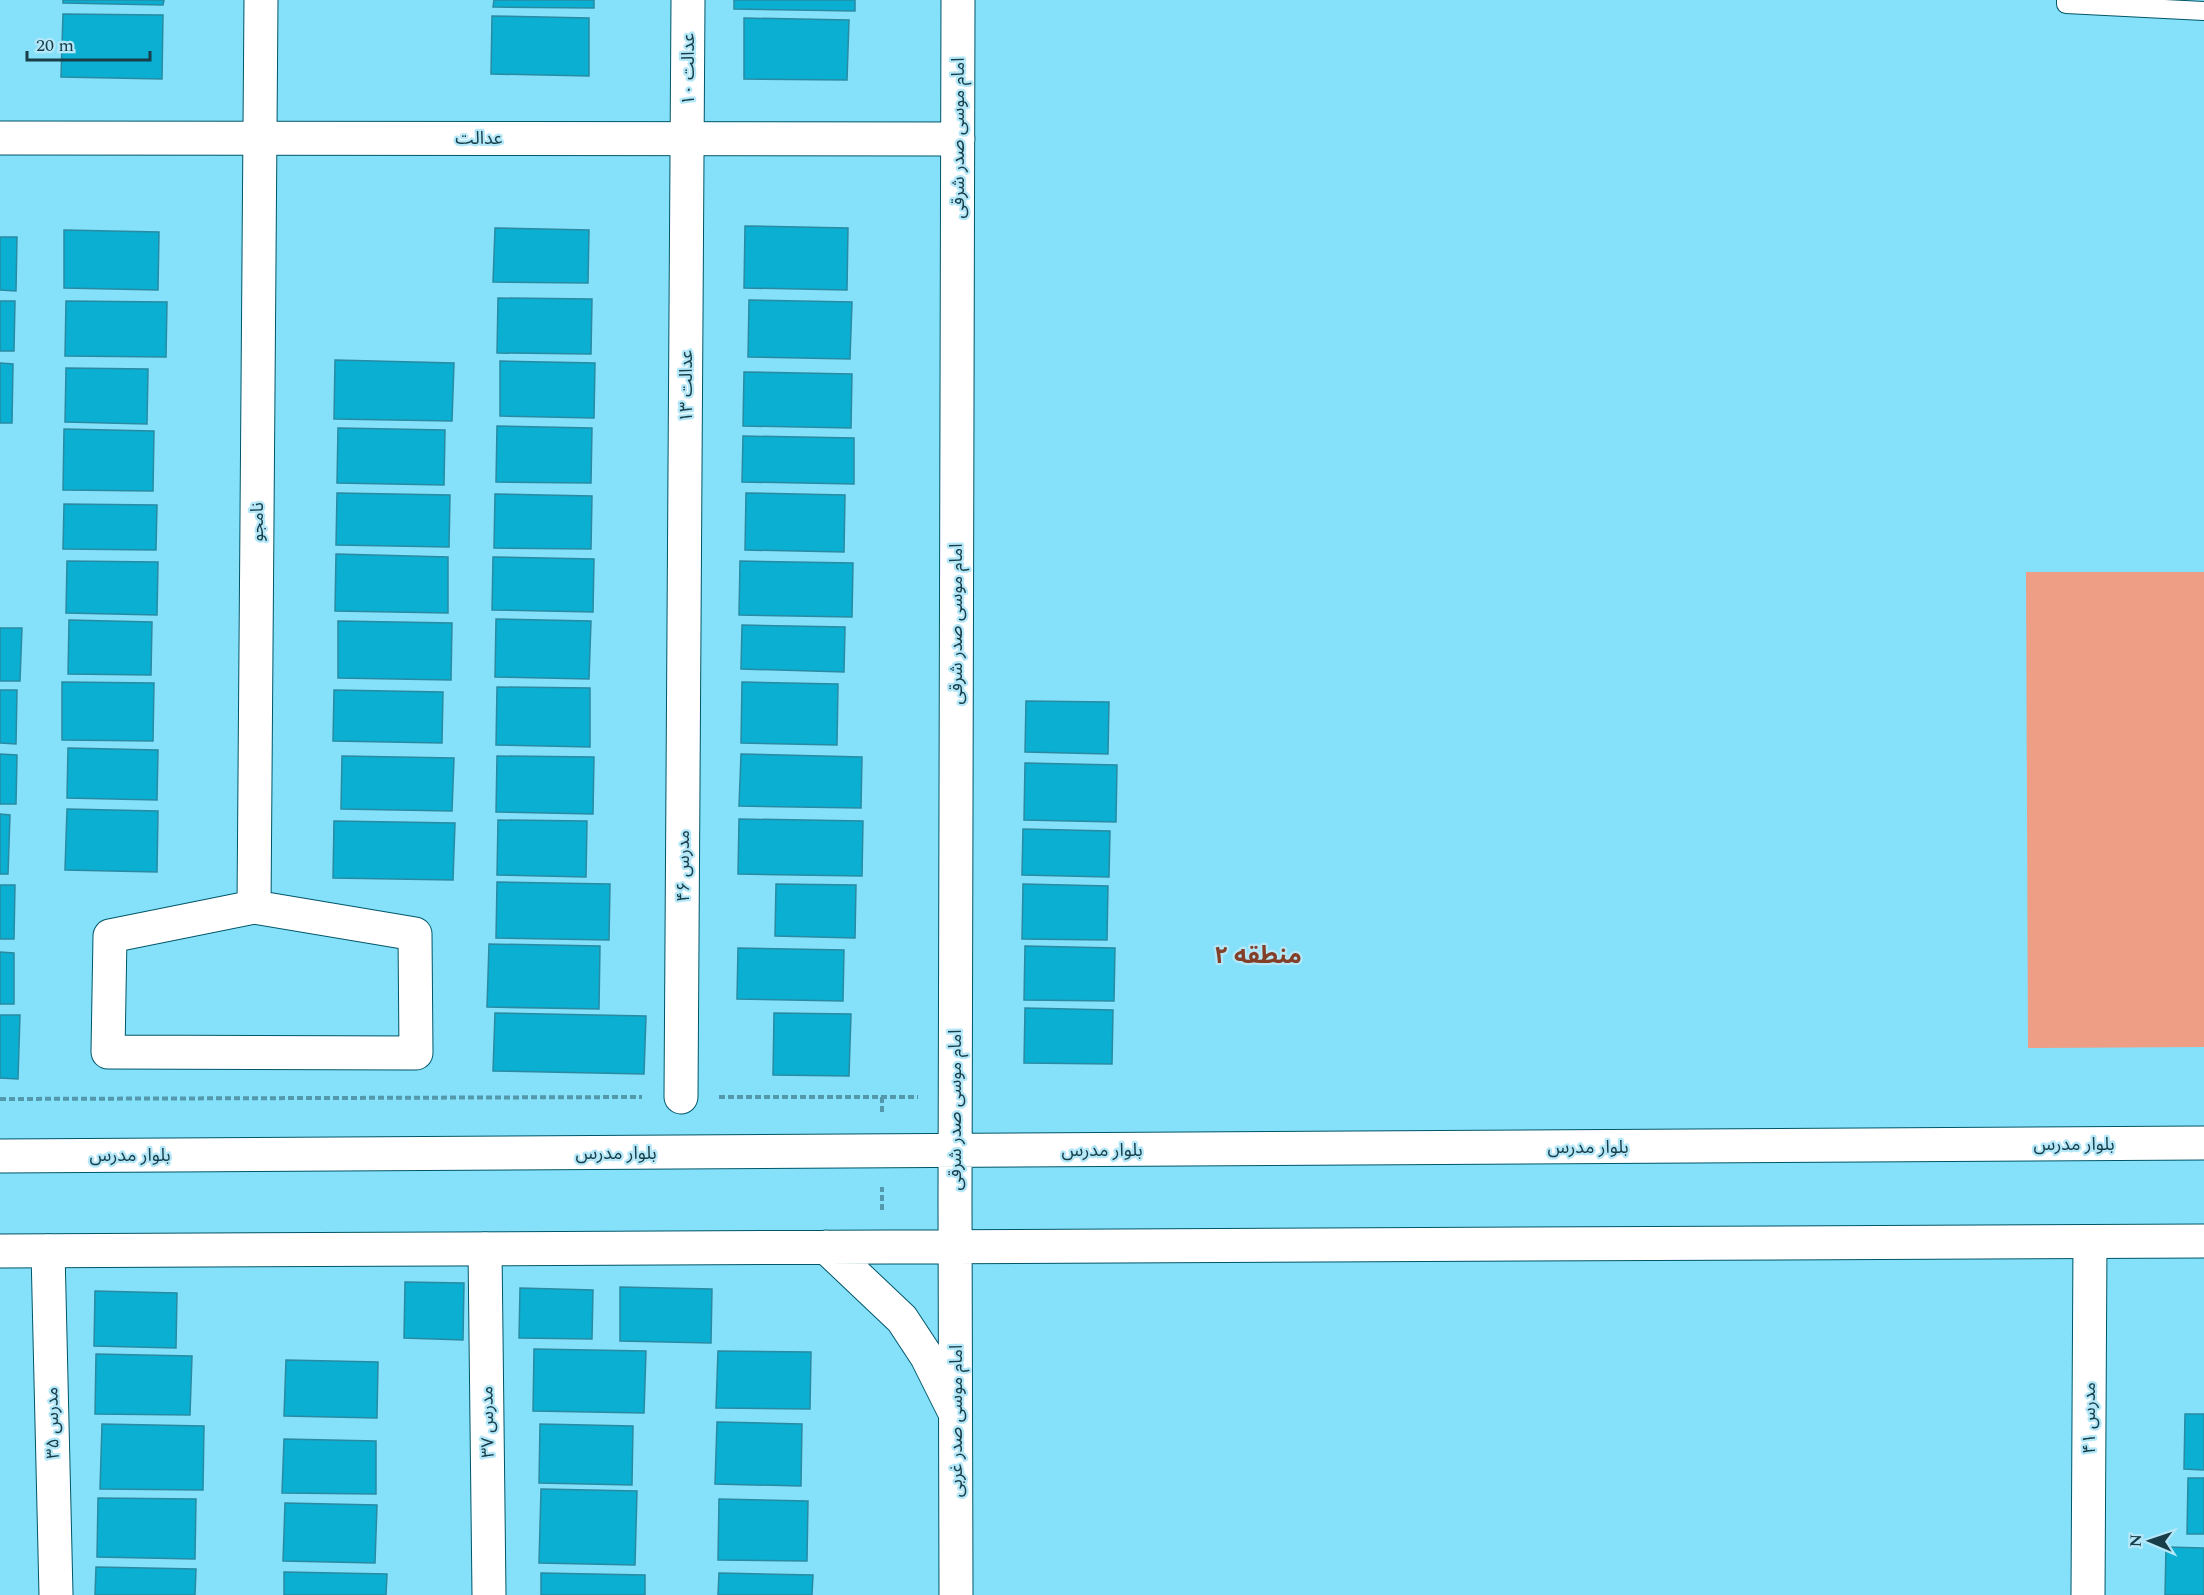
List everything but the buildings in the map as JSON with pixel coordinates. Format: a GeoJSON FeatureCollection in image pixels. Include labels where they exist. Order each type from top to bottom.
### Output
{"type":"FeatureCollection","features":[{"type":"Feature","properties":{"kind":"street","name":"نامجو"},"geometry":{"type":"LineString","coordinates":[[254,907],[261,0]]}},
{"type":"Feature","properties":{"kind":"street","name":"عدالت ۱۰"},"geometry":{"type":"LineString","coordinates":[[688,0],[688,139]]}},
{"type":"Feature","properties":{"kind":"street","name":"امام موسی صدر شرقی"},"geometry":{"type":"LineString","coordinates":[[955,1247],[958,0]]}},
{"type":"Feature","properties":{"kind":"street","name":"عدالت"},"geometry":{"type":"LineString","coordinates":[[0,138],[958,139]]}},
{"type":"Feature","properties":{"kind":"street","name":"عدالت ۱۳"},"geometry":{"type":"LineString","coordinates":[[685,634],[688,139]]}},
{"type":"Feature","properties":{"kind":"street","name":"مدرس ۴۶"},"geometry":{"type":"LineString","coordinates":[[681,1097],[685,634]]}},
{"type":"Feature","properties":{"kind":"street"},"geometry":{"type":"LineString","coordinates":[[254,907],[415,934],[416,1053],[108,1052],[110,936],[254,907]]}},
{"type":"Feature","properties":{"kind":"street","name":"بلوار مدرس"},"geometry":{"type":"LineString","coordinates":[[0,1156],[2204,1143]]}},
{"type":"Feature","properties":{"kind":"street"},"geometry":{"type":"LineString","coordinates":[[0,1251],[2204,1241]]}},
{"type":"Feature","properties":{"kind":"street","name":"مدرس ۴۱"},"geometry":{"type":"LineString","coordinates":[[2088,1595],[2090,1242]]}},
{"type":"Feature","properties":{"kind":"street","name":"امام موسی صدر غربی"},"geometry":{"type":"LineString","coordinates":[[955,1247],[956,1595]]}},
{"type":"Feature","properties":{"kind":"street"},"geometry":{"type":"LineString","coordinates":[[826,1248],[902,1319],[927,1357],[956,1415]]}},
{"type":"Feature","properties":{"kind":"street","name":"مدرس ۳۷"},"geometry":{"type":"LineString","coordinates":[[485,1250],[489,1595]]}},
{"type":"Feature","properties":{"kind":"street","name":"مدرس ۳۵"},"geometry":{"type":"LineString","coordinates":[[48,1251],[56,1595]]}},
{"type":"Feature","properties":{"kind":"lane"},"geometry":{"type":"LineString","coordinates":[[2066,0],[2067,4],[2204,11]]}},
{"type":"Feature","properties":{"kind":"path"},"geometry":{"type":"LineString","coordinates":[[881,1247],[882,1096]]}},
{"type":"Feature","properties":{"kind":"path"},"geometry":{"type":"LineString","coordinates":[[0,1099],[955,1097]]}},
{"type":"Feature","properties":{"kind":"shaded area"},"geometry":{"type":"Polygon","coordinates":[[[2026,572],[2204,572],[2204,1047],[2028,1048],[2026,572]]]}},
{"type":"Feature","properties":{"kind":"district","name":"منطقه ۲"},"geometry":{"type":"Point","coordinates":[1258,955]}}]}
